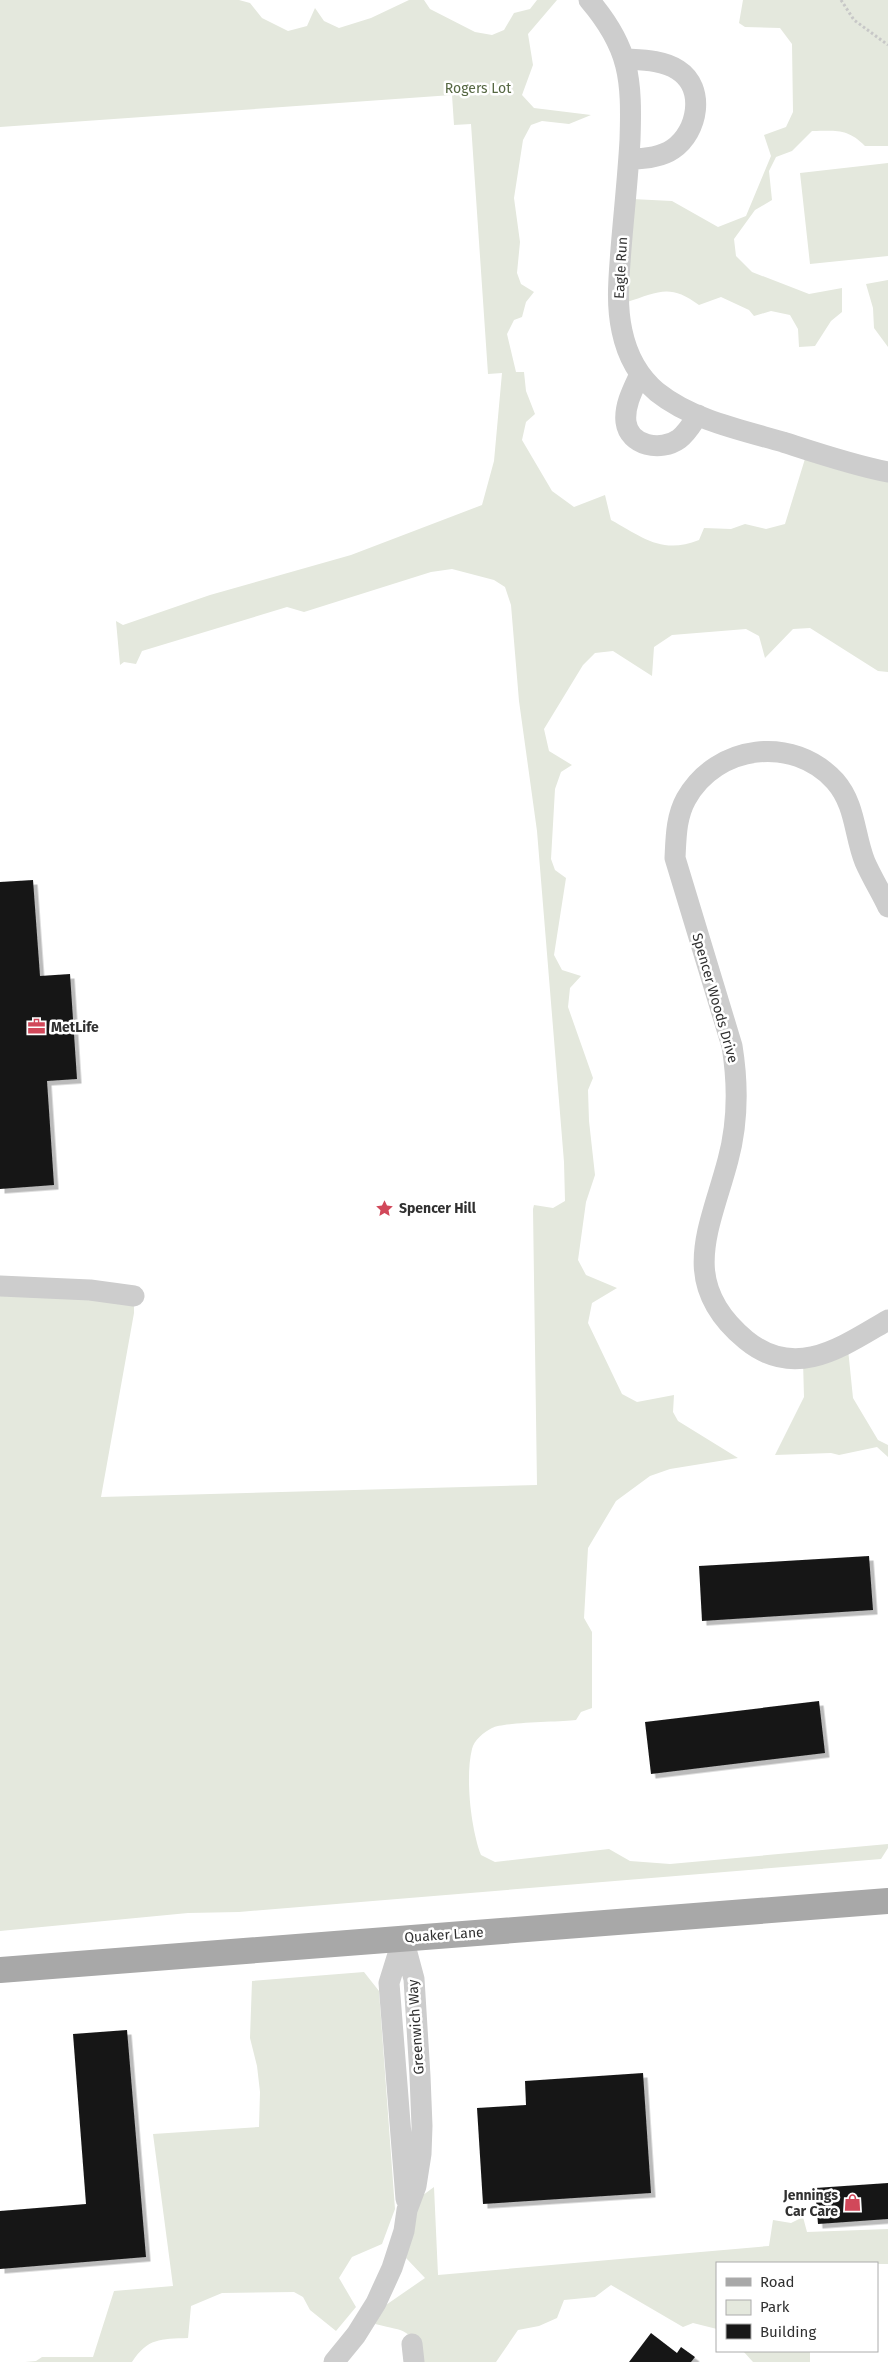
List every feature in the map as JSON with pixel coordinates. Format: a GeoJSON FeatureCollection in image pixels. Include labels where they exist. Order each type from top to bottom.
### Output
{"type":"FeatureCollection","features":[{"type":"Feature","properties":{"kind":"main road","name":"Quaker Lane"},"geometry":{"type":"LineString","coordinates":[[0,1970],[888,1901]]}},
{"type":"Feature","properties":{"kind":"street","name":"Eagle Run"},"geometry":{"type":"LineString","coordinates":[[589,0],[604,17],[626,59],[630,103],[618,308],[625,343],[640,374],[666,398],[698,415],[856,465],[888,472]]}},
{"type":"Feature","properties":{"kind":"street"},"geometry":{"type":"LineString","coordinates":[[626,59],[656,62],[679,70],[686,78],[695,101],[695,115],[691,129],[683,141],[672,150],[659,156],[628,159]]}},
{"type":"Feature","properties":{"kind":"street"},"geometry":{"type":"LineString","coordinates":[[640,374],[631,394],[626,417],[628,429],[635,439],[651,446],[669,444],[684,435],[698,415]]}},
{"type":"Feature","properties":{"kind":"street","name":"Spencer Woods Drive"},"geometry":{"type":"LineString","coordinates":[[888,906],[865,861],[856,823],[845,795],[825,771],[813,763],[785,752],[770,751],[742,754],[715,767],[699,782],[686,800],[677,828],[675,858],[732,1046],[736,1078],[732,1144],[705,1238],[705,1274],[712,1296],[732,1327],[752,1344],[778,1356],[790,1359],[821,1356],[836,1350],[888,1320]]}},
{"type":"Feature","properties":{"kind":"street"},"geometry":{"type":"LineString","coordinates":[[0,1286],[90,1290],[134,1296]]}},
{"type":"Feature","properties":{"kind":"street","name":"Greenwich Way"},"geometry":{"type":"LineString","coordinates":[[334,2362],[356,2335],[376,2303],[392,2268],[404,2231],[407,2210],[389,1983],[403,1938]]}},
{"type":"Feature","properties":{"kind":"path"},"geometry":{"type":"LineString","coordinates":[[841,0],[854,20],[888,45]]}},
{"type":"Feature","properties":{"kind":"green space","name":"Rogers Lot"},"geometry":{"type":"Polygon","coordinates":[[[0,0],[239,0],[250,3],[262,18],[288,31],[307,26],[315,8],[324,21],[339,28],[371,18],[409,0],[424,0],[430,9],[475,32],[492,35],[504,30],[514,13],[530,9],[537,0],[557,0],[528,34],[533,65],[522,95],[534,108],[591,115],[569,124],[542,121],[531,125],[523,140],[514,198],[520,242],[517,273],[521,284],[534,292],[526,302],[522,317],[514,320],[507,334],[516,372],[524,372],[526,391],[535,414],[526,422],[522,440],[552,491],[574,507],[605,495],[611,520],[643,538],[663,545],[674,546],[699,540],[704,528],[731,529],[745,524],[766,529],[785,524],[808,449],[888,468],[888,672],[878,671],[810,628],[793,629],[765,658],[759,636],[746,629],[672,635],[654,647],[652,676],[613,651],[595,653],[583,665],[544,729],[549,751],[572,765],[561,772],[555,789],[551,859],[555,870],[566,878],[554,955],[562,970],[581,976],[570,988],[568,1007],[593,1078],[588,1090],[589,1121],[595,1175],[586,1202],[578,1260],[586,1275],[617,1288],[592,1303],[588,1323],[622,1394],[637,1402],[674,1395],[673,1412],[678,1421],[738,1458],[670,1469],[650,1476],[616,1501],[588,1548],[584,1618],[592,1632],[592,1708],[581,1712],[576,1720],[519,1723],[492,1728],[480,1737],[473,1746],[469,1774],[470,1803],[477,1844],[481,1855],[495,1862],[609,1849],[630,1861],[670,1864],[888,1844],[888,1848],[881,1859],[239,1912],[188,1913],[0,1931],[0,1287],[134,1298],[134,1313],[101,1497],[537,1485],[533,1209],[534,1205],[553,1208],[565,1201],[564,1162],[537,831],[519,701],[511,605],[505,587],[494,580],[452,569],[431,572],[304,612],[287,607],[142,651],[136,664],[124,662],[120,665],[116,621],[123,625],[210,595],[351,555],[482,505],[494,461],[502,373],[488,374],[471,124],[454,125],[452,95],[0,127],[0,0]]]}},
{"type":"Feature","properties":{"kind":"green space"},"geometry":{"type":"Polygon","coordinates":[[[743,0],[888,0],[888,146],[865,146],[847,133],[812,131],[792,151],[776,157],[769,171],[772,200],[755,210],[734,239],[736,256],[752,272],[809,294],[842,288],[842,312],[831,321],[815,346],[799,347],[798,329],[790,315],[771,311],[754,316],[749,310],[721,297],[699,305],[680,294],[664,292],[647,295],[627,302],[632,199],[672,201],[718,227],[746,216],[771,156],[764,135],[786,127],[793,112],[792,44],[780,28],[745,27],[739,23],[743,0]]]}},
{"type":"Feature","properties":{"kind":"green space"},"geometry":{"type":"Polygon","coordinates":[[[888,163],[888,256],[810,264],[800,173],[888,163]]]}},
{"type":"Feature","properties":{"kind":"green space"},"geometry":{"type":"Polygon","coordinates":[[[888,280],[888,347],[874,328],[873,308],[866,284],[888,280]]]}},
{"type":"Feature","properties":{"kind":"green space"},"geometry":{"type":"Polygon","coordinates":[[[848,1349],[853,1398],[878,1440],[888,1445],[888,1457],[877,1447],[839,1455],[831,1453],[775,1455],[804,1397],[803,1361],[848,1349]]]}},
{"type":"Feature","properties":{"kind":"green space"},"geometry":{"type":"Polygon","coordinates":[[[364,1972],[379,1991],[395,2209],[382,2244],[352,2257],[339,2278],[356,2307],[336,2331],[310,2310],[303,2297],[294,2292],[222,2293],[191,2306],[188,2338],[162,2340],[149,2344],[132,2362],[25,2362],[36,2361],[42,2357],[93,2357],[114,2291],[173,2286],[153,2134],[259,2127],[260,2092],[257,2066],[250,2038],[252,1981],[364,1972]]]}},
{"type":"Feature","properties":{"kind":"green space"},"geometry":{"type":"Polygon","coordinates":[[[434,2187],[438,2275],[769,2246],[773,2220],[791,2223],[803,2217],[807,2232],[888,2229],[888,2264],[878,2264],[878,2262],[716,2262],[716,2329],[693,2323],[683,2327],[611,2285],[595,2297],[564,2300],[557,2318],[539,2326],[518,2330],[496,2362],[417,2362],[413,2342],[406,2333],[375,2324],[383,2307],[425,2278],[406,2258],[419,2198],[434,2187]]]}},
{"type":"Feature","properties":{"kind":"green space"},"geometry":{"type":"Polygon","coordinates":[[[744,2352],[810,2352],[810,2362],[753,2362],[744,2352]]]}},
{"type":"Feature","properties":{"kind":"building","name":"MetLife"},"geometry":{"type":"Polygon","coordinates":[[[33,880],[40,976],[70,974],[77,1079],[47,1081],[54,1185],[0,1189],[0,882],[33,880]]]}},
{"type":"Feature","properties":{"kind":"building"},"geometry":{"type":"Polygon","coordinates":[[[869,1556],[873,1610],[702,1621],[699,1566],[869,1556]]]}},
{"type":"Feature","properties":{"kind":"building"},"geometry":{"type":"Polygon","coordinates":[[[819,1701],[825,1753],[651,1774],[645,1722],[819,1701]]]}},
{"type":"Feature","properties":{"kind":"building"},"geometry":{"type":"Polygon","coordinates":[[[127,2030],[146,2257],[0,2269],[0,2211],[86,2204],[73,2034],[127,2030]]]}},
{"type":"Feature","properties":{"kind":"building"},"geometry":{"type":"Polygon","coordinates":[[[643,2073],[651,2193],[483,2204],[477,2108],[526,2105],[525,2081],[643,2073]]]}},
{"type":"Feature","properties":{"kind":"building","name":"Jennings Car Care"},"geometry":{"type":"Polygon","coordinates":[[[888,2183],[888,2219],[818,2224],[815,2188],[888,2183]]]}},
{"type":"Feature","properties":{"kind":"building"},"geometry":{"type":"Polygon","coordinates":[[[651,2333],[677,2353],[681,2347],[695,2357],[691,2362],[629,2362],[651,2333]]]}},
{"type":"Feature","properties":{"kind":"place","name":"MetLife"},"geometry":{"type":"Point","coordinates":[37,1027]}},
{"type":"Feature","properties":{"kind":"place","name":"Spencer Hill"},"geometry":{"type":"Point","coordinates":[385,1208]}},
{"type":"Feature","properties":{"kind":"place","name":"Jennings Car Care"},"geometry":{"type":"Point","coordinates":[852,2203]}}]}
